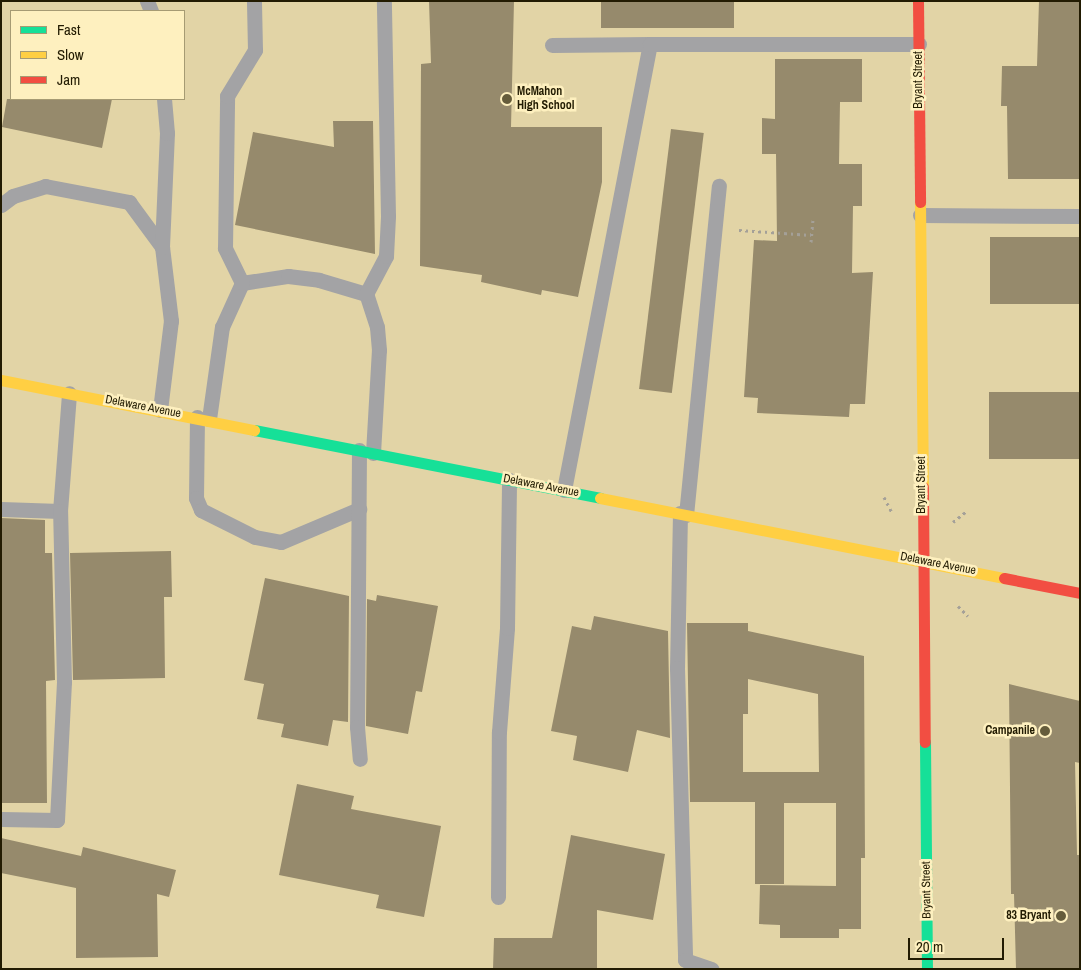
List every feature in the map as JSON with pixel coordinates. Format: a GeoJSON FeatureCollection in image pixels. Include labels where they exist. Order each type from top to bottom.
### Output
{"type":"FeatureCollection","features":[{"type":"Feature","properties":{"kind":"main road","name":"Bryant Street"},"geometry":{"type":"LineString","coordinates":[[918,1],[927,969]]}},
{"type":"Feature","properties":{"kind":"main road","name":"Delaware Avenue"},"geometry":{"type":"LineString","coordinates":[[1,380],[203,418],[1080,593]]}},
{"type":"Feature","properties":{"kind":"lane"},"geometry":{"type":"LineString","coordinates":[[242,283],[225,248],[227,96],[255,50],[254,1]]}},
{"type":"Feature","properties":{"kind":"lane"},"geometry":{"type":"LineString","coordinates":[[360,759],[357,728],[359,509],[380,350],[378,327],[366,294],[386,256],[388,216],[384,1]]}},
{"type":"Feature","properties":{"kind":"lane"},"geometry":{"type":"LineString","coordinates":[[564,490],[650,44]]}},
{"type":"Feature","properties":{"kind":"lane"},"geometry":{"type":"LineString","coordinates":[[552,45],[919,44]]}},
{"type":"Feature","properties":{"kind":"lane"},"geometry":{"type":"LineString","coordinates":[[160,410],[171,321],[162,247],[167,133],[164,100]]}},
{"type":"Feature","properties":{"kind":"lane"},"geometry":{"type":"LineString","coordinates":[[1,205],[13,196],[45,186],[129,202],[162,247]]}},
{"type":"Feature","properties":{"kind":"lane"},"geometry":{"type":"LineString","coordinates":[[711,969],[685,960],[677,668],[683,514],[719,186]]}},
{"type":"Feature","properties":{"kind":"lane"},"geometry":{"type":"LineString","coordinates":[[920,215],[1080,216]]}},
{"type":"Feature","properties":{"kind":"lane"},"geometry":{"type":"LineString","coordinates":[[242,283],[288,276],[318,280],[366,294]]}},
{"type":"Feature","properties":{"kind":"lane"},"geometry":{"type":"LineString","coordinates":[[242,283],[222,327],[203,418],[196,498],[200,510],[255,537],[281,542],[359,509]]}},
{"type":"Feature","properties":{"kind":"lane"},"geometry":{"type":"LineString","coordinates":[[1,819],[57,820],[64,682],[60,511],[69,393]]}},
{"type":"Feature","properties":{"kind":"lane"},"geometry":{"type":"LineString","coordinates":[[498,897],[499,732],[507,628],[509,480]]}},
{"type":"Feature","properties":{"kind":"lane"},"geometry":{"type":"LineString","coordinates":[[1,509],[60,511]]}},
{"type":"Feature","properties":{"kind":"path"},"geometry":{"type":"LineString","coordinates":[[811,242],[812,220]]}},
{"type":"Feature","properties":{"kind":"path"},"geometry":{"type":"LineString","coordinates":[[747,231],[811,235]]}},
{"type":"Feature","properties":{"kind":"path"},"geometry":{"type":"LineString","coordinates":[[884,497],[892,514]]}},
{"type":"Feature","properties":{"kind":"path"},"geometry":{"type":"LineString","coordinates":[[952,523],[968,510]]}},
{"type":"Feature","properties":{"kind":"path"},"geometry":{"type":"LineString","coordinates":[[958,606],[968,616]]}},
{"type":"Feature","properties":{"kind":"building"},"geometry":{"type":"Polygon","coordinates":[[[429,1],[514,1],[511,127],[602,127],[602,182],[578,297],[542,290],[541,295],[481,282],[482,275],[420,266],[421,64],[431,63],[429,1]]]}},
{"type":"Feature","properties":{"kind":"building"},"geometry":{"type":"Polygon","coordinates":[[[601,1],[734,1],[734,28],[601,28],[601,1]]]}},
{"type":"Feature","properties":{"kind":"building"},"geometry":{"type":"Polygon","coordinates":[[[1039,1],[1080,1],[1080,179],[1008,179],[1007,106],[1001,106],[1002,66],[1037,66],[1039,1]]]}},
{"type":"Feature","properties":{"kind":"building"},"geometry":{"type":"Polygon","coordinates":[[[775,59],[862,59],[862,102],[840,102],[839,164],[862,164],[862,206],[853,206],[852,273],[873,272],[865,404],[850,404],[849,417],[757,413],[758,398],[744,397],[754,240],[777,241],[776,154],[762,154],[762,118],[775,119],[775,59]]]}},
{"type":"Feature","properties":{"kind":"building"},"geometry":{"type":"Polygon","coordinates":[[[7,99],[112,100],[102,148],[2,127],[7,99]]]}},
{"type":"Feature","properties":{"kind":"building"},"geometry":{"type":"Polygon","coordinates":[[[333,121],[373,121],[375,254],[235,225],[253,132],[334,147],[333,121]]]}},
{"type":"Feature","properties":{"kind":"building"},"geometry":{"type":"Polygon","coordinates":[[[671,129],[704,133],[672,393],[639,389],[671,129]]]}},
{"type":"Feature","properties":{"kind":"building"},"geometry":{"type":"Polygon","coordinates":[[[990,237],[1080,237],[1080,304],[990,304],[990,237]]]}},
{"type":"Feature","properties":{"kind":"building"},"geometry":{"type":"Polygon","coordinates":[[[989,392],[1080,392],[1080,459],[989,459],[989,392]]]}},
{"type":"Feature","properties":{"kind":"building"},"geometry":{"type":"Polygon","coordinates":[[[1,518],[45,520],[45,553],[52,553],[55,680],[46,681],[47,803],[1,803],[1,518]]]}},
{"type":"Feature","properties":{"kind":"building"},"geometry":{"type":"Polygon","coordinates":[[[171,551],[172,597],[164,597],[165,678],[73,680],[70,553],[171,551]]]}},
{"type":"Feature","properties":{"kind":"building"},"geometry":{"type":"Polygon","coordinates":[[[265,578],[349,596],[348,722],[333,720],[328,746],[281,737],[284,724],[257,719],[264,684],[244,680],[265,578]]]}},
{"type":"Feature","properties":{"kind":"building"},"geometry":{"type":"Polygon","coordinates":[[[377,595],[438,606],[422,692],[416,691],[408,734],[366,726],[367,599],[376,601],[377,595]]]}},
{"type":"Feature","properties":{"kind":"building"},"geometry":{"type":"Polygon","coordinates":[[[594,616],[668,631],[670,738],[637,730],[628,772],[573,760],[577,736],[551,731],[572,626],[591,630],[594,616]]]}},
{"type":"Feature","properties":{"kind":"building"},"geometry":{"type":"Polygon","coordinates":[[[687,623],[748,623],[748,631],[864,656],[865,858],[861,858],[861,929],[839,929],[839,938],[780,938],[780,925],[759,924],[760,885],[836,886],[836,803],[784,803],[784,884],[755,884],[755,802],[690,802],[687,623]],[[748,679],[748,714],[743,714],[743,772],[819,772],[818,694],[748,679]]]}},
{"type":"Feature","properties":{"kind":"building"},"geometry":{"type":"Polygon","coordinates":[[[1009,684],[1080,701],[1080,763],[1075,762],[1077,855],[1080,855],[1080,969],[1016,969],[1014,894],[1011,894],[1009,684]]]}},
{"type":"Feature","properties":{"kind":"building"},"geometry":{"type":"Polygon","coordinates":[[[297,784],[354,796],[351,809],[441,826],[424,917],[376,908],[379,895],[279,875],[297,784]]]}},
{"type":"Feature","properties":{"kind":"building"},"geometry":{"type":"Polygon","coordinates":[[[571,835],[665,854],[653,920],[597,910],[597,969],[493,969],[494,938],[552,938],[571,835]]]}},
{"type":"Feature","properties":{"kind":"building"},"geometry":{"type":"Polygon","coordinates":[[[1,838],[81,856],[83,847],[176,870],[169,897],[157,894],[158,957],[76,958],[76,888],[1,873],[1,838]]]}},
{"type":"Feature","properties":{"kind":"traffic: fast"},"geometry":{"type":"LineString","coordinates":[[254,430],[600,498]]}},
{"type":"Feature","properties":{"kind":"traffic: fast"},"geometry":{"type":"LineString","coordinates":[[925,742],[927,969]]}},
{"type":"Feature","properties":{"kind":"traffic: slow"},"geometry":{"type":"LineString","coordinates":[[920,202],[923,487]]}},
{"type":"Feature","properties":{"kind":"traffic: slow"},"geometry":{"type":"LineString","coordinates":[[1,380],[254,430]]}},
{"type":"Feature","properties":{"kind":"traffic: slow"},"geometry":{"type":"LineString","coordinates":[[600,498],[1004,578]]}},
{"type":"Feature","properties":{"kind":"traffic: jam"},"geometry":{"type":"LineString","coordinates":[[918,1],[920,202]]}},
{"type":"Feature","properties":{"kind":"traffic: jam"},"geometry":{"type":"LineString","coordinates":[[923,487],[925,742]]}},
{"type":"Feature","properties":{"kind":"traffic: jam"},"geometry":{"type":"LineString","coordinates":[[1004,578],[1080,593]]}},
{"type":"Feature","properties":{"kind":"place","name":"McMahon High School"},"geometry":{"type":"Point","coordinates":[507,99]}},
{"type":"Feature","properties":{"kind":"place","name":"Campanile"},"geometry":{"type":"Point","coordinates":[1045,731]}},
{"type":"Feature","properties":{"kind":"place","name":"83 Bryant"},"geometry":{"type":"Point","coordinates":[1061,916]}}]}
